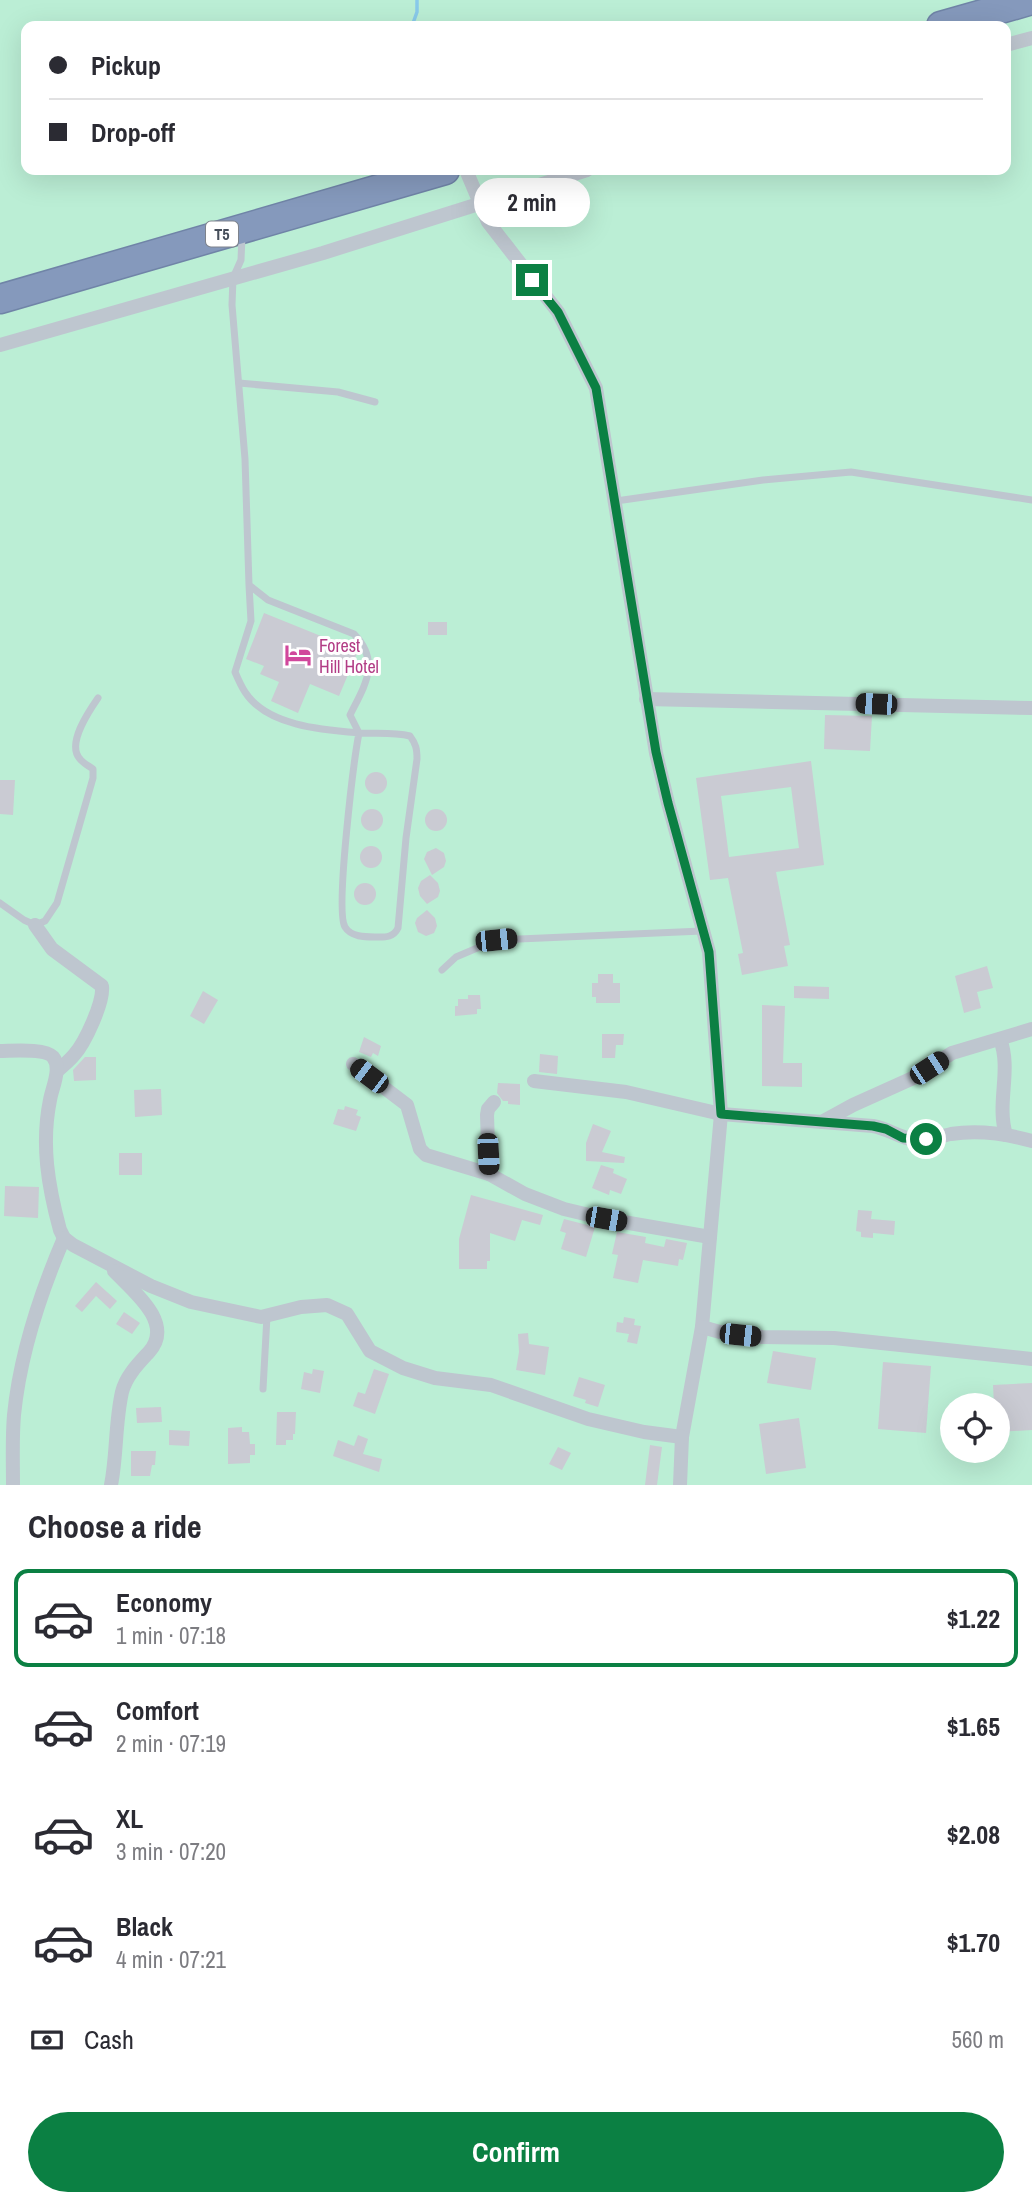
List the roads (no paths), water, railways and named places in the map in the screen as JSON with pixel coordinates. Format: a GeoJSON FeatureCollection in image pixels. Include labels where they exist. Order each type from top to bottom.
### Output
{"type":"FeatureCollection","features":[{"type":"Feature","properties":{"kind":"highway"},"geometry":{"type":"LineString","coordinates":[[958,21],[1032,0]]}},
{"type":"Feature","properties":{"kind":"highway","name":"T5"},"geometry":{"type":"LineString","coordinates":[[0,299],[427,175]]}},
{"type":"Feature","properties":{"kind":"street"},"geometry":{"type":"LineString","coordinates":[[1011,43],[1032,37]]}},
{"type":"Feature","properties":{"kind":"street"},"geometry":{"type":"LineString","coordinates":[[469,175],[488,222],[558,312],[596,388],[646,699],[668,803],[709,952],[721,1114],[702,1327],[682,1437],[680,1485]]}},
{"type":"Feature","properties":{"kind":"street"},"geometry":{"type":"LineString","coordinates":[[0,345],[233,278],[571,175]]}},
{"type":"Feature","properties":{"kind":"street"},"geometry":{"type":"LineString","coordinates":[[646,699],[1032,708]]}},
{"type":"Feature","properties":{"kind":"street"},"geometry":{"type":"LineString","coordinates":[[35,925],[52,949],[102,986],[103,992],[78,1050],[57,1071]]}},
{"type":"Feature","properties":{"kind":"street"},"geometry":{"type":"LineString","coordinates":[[822,1122],[913,1078],[952,1054],[1032,1029]]}},
{"type":"Feature","properties":{"kind":"street"},"geometry":{"type":"LineString","coordinates":[[1000,1038],[1005,1055],[1003,1119],[1006,1135]]}},
{"type":"Feature","properties":{"kind":"street"},"geometry":{"type":"LineString","coordinates":[[0,1051],[43,1052],[55,1060],[57,1071],[45,1131],[45,1152],[54,1208],[64,1238],[33,1321],[27,1346],[14,1415],[13,1485]]}},
{"type":"Feature","properties":{"kind":"street"},"geometry":{"type":"LineString","coordinates":[[353,1064],[407,1105],[423,1153],[489,1174],[525,1194],[564,1209],[710,1237]]}},
{"type":"Feature","properties":{"kind":"street"},"geometry":{"type":"LineString","coordinates":[[534,1081],[626,1091],[721,1114],[873,1126],[903,1138],[918,1140],[957,1133],[1006,1135],[1032,1141]]}},
{"type":"Feature","properties":{"kind":"street"},"geometry":{"type":"LineString","coordinates":[[489,1174],[487,1115],[494,1102]]}},
{"type":"Feature","properties":{"kind":"street"},"geometry":{"type":"LineString","coordinates":[[64,1238],[151,1286],[191,1302],[227,1308],[256,1317],[301,1307],[327,1305],[347,1314],[370,1351],[403,1368],[435,1378],[491,1385],[588,1419],[644,1432],[682,1437]]}},
{"type":"Feature","properties":{"kind":"street"},"geometry":{"type":"LineString","coordinates":[[106,1262],[148,1306],[157,1330],[155,1345],[128,1377],[122,1394],[111,1485]]}},
{"type":"Feature","properties":{"kind":"street"},"geometry":{"type":"LineString","coordinates":[[702,1327],[762,1337],[834,1338],[1032,1359]]}},
{"type":"Feature","properties":{"kind":"lane"},"geometry":{"type":"LineString","coordinates":[[243,228],[241,260],[233,278],[232,305],[246,488],[249,584],[251,621],[235,672],[245,693],[266,713],[297,725],[359,733],[399,733],[410,736],[417,750],[398,928],[390,937],[358,936],[349,932],[342,919],[359,733],[350,715],[370,672],[365,645],[354,634],[268,600],[249,584]]}},
{"type":"Feature","properties":{"kind":"lane"},"geometry":{"type":"LineString","coordinates":[[239,383],[338,392],[375,402]]}},
{"type":"Feature","properties":{"kind":"lane"},"geometry":{"type":"LineString","coordinates":[[616,501],[763,480],[844,472],[1032,500]]}},
{"type":"Feature","properties":{"kind":"lane"},"geometry":{"type":"LineString","coordinates":[[0,903],[35,925],[45,921],[57,903],[93,778],[93,769],[79,758],[75,750],[75,741],[89,710],[98,698]]}},
{"type":"Feature","properties":{"kind":"lane"},"geometry":{"type":"LineString","coordinates":[[442,970],[456,957],[496,940],[702,931]]}},
{"type":"Feature","properties":{"kind":"lane"},"geometry":{"type":"LineString","coordinates":[[262,1389],[267,1316]]}},
{"type":"Feature","properties":{"kind":"waterway"},"geometry":{"type":"LineString","coordinates":[[414,21],[417,0]]}},
{"type":"Feature","properties":{"kind":"place","name":"Forest Hill Hotel"},"geometry":{"type":"Point","coordinates":[298,655]}}]}
